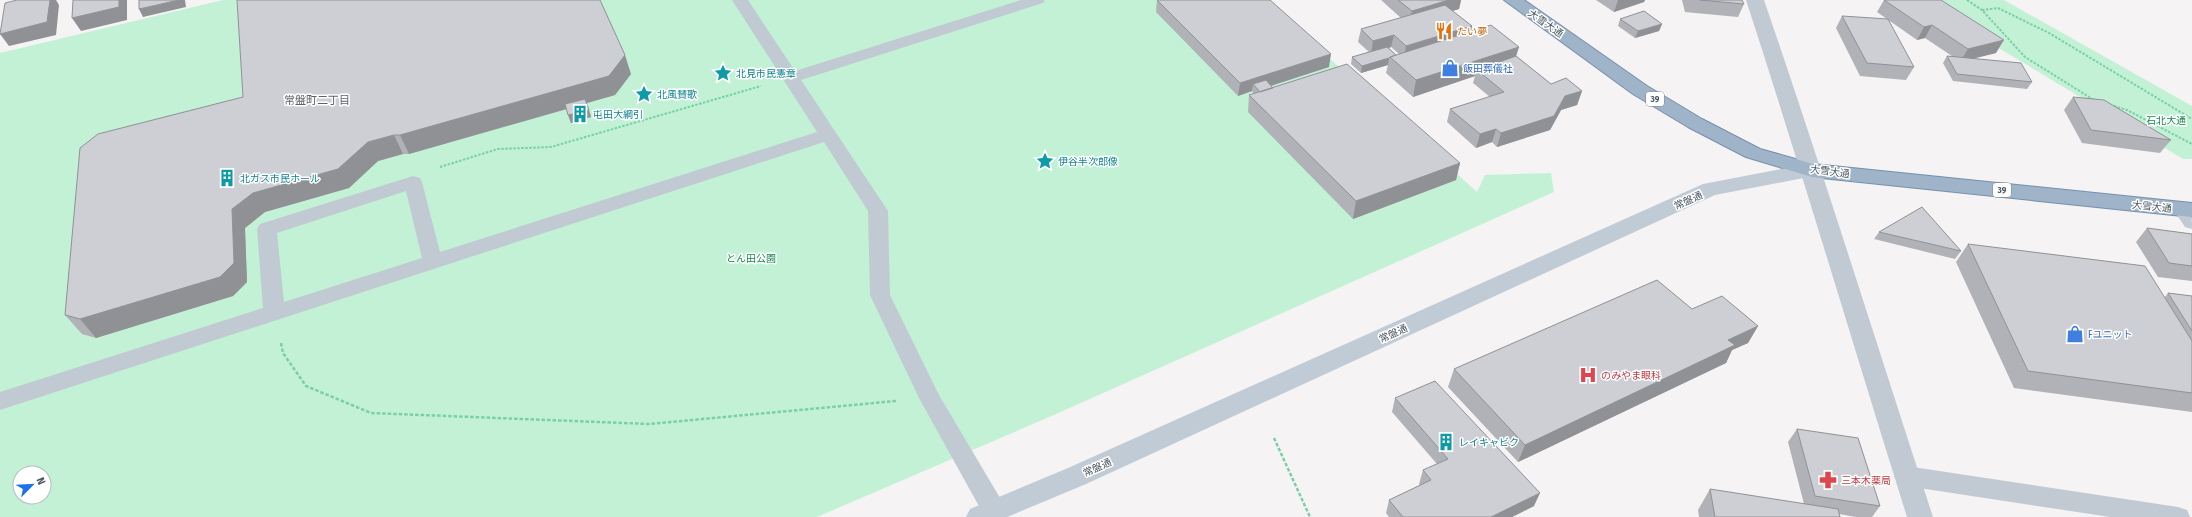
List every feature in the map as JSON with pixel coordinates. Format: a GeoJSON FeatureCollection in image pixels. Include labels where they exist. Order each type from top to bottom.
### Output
{"type":"FeatureCollection","features":[{"type":"Feature","properties":{"kind":"highway","name":"大雪大通"},"geometry":{"type":"LineString","coordinates":[[1513,0],[1640,90],[1695,123],[1753,153],[1812,170],[2189,214]]}},
{"type":"Feature","properties":{"kind":"main road","name":"常盤通"},"geometry":{"type":"LineString","coordinates":[[986,514],[1077,476],[1710,190],[1812,170]]}},
{"type":"Feature","properties":{"kind":"street"},"geometry":{"type":"LineString","coordinates":[[1755,0],[1812,170],[1828,227],[1920,517]]}},
{"type":"Feature","properties":{"kind":"lane"},"geometry":{"type":"LineString","coordinates":[[740,0],[792,77],[878,211],[880,295],[986,514]]}},
{"type":"Feature","properties":{"kind":"lane"},"geometry":{"type":"LineString","coordinates":[[982,0],[994,13]]}},
{"type":"Feature","properties":{"kind":"lane"},"geometry":{"type":"LineString","coordinates":[[792,77],[1037,0]]}},
{"type":"Feature","properties":{"kind":"lane"},"geometry":{"type":"LineString","coordinates":[[0,401],[829,134]]}},
{"type":"Feature","properties":{"kind":"lane"},"geometry":{"type":"LineString","coordinates":[[274,312],[267,229],[413,182],[433,262]]}},
{"type":"Feature","properties":{"kind":"lane"},"geometry":{"type":"LineString","coordinates":[[1906,476],[2178,517]]}},
{"type":"Feature","properties":{"kind":"path"},"geometry":{"type":"LineString","coordinates":[[1967,0],[1982,10],[2025,57],[2098,103]]}},
{"type":"Feature","properties":{"kind":"path"},"geometry":{"type":"LineString","coordinates":[[1982,10],[1998,8],[2049,33],[2192,119]]}},
{"type":"Feature","properties":{"kind":"path"},"geometry":{"type":"LineString","coordinates":[[413,182],[441,166],[498,149],[551,147],[792,77]]}},
{"type":"Feature","properties":{"kind":"path"},"geometry":{"type":"LineString","coordinates":[[2112,106],[2127,110],[2192,144]]}},
{"type":"Feature","properties":{"kind":"path"},"geometry":{"type":"LineString","coordinates":[[2188,142],[2192,139]]}},
{"type":"Feature","properties":{"kind":"path"},"geometry":{"type":"LineString","coordinates":[[274,312],[283,353],[306,386],[371,413],[649,424],[930,398]]}},
{"type":"Feature","properties":{"kind":"path"},"geometry":{"type":"LineString","coordinates":[[1274,438],[1310,517]]}},
{"type":"Feature","properties":{"kind":"green space","name":"とん田公園"},"geometry":{"type":"Polygon","coordinates":[[[223,0],[1265,0],[1477,192],[1485,175],[1551,173],[1554,192],[1056,414],[817,517],[0,517],[0,53],[223,0]]]}},
{"type":"Feature","properties":{"kind":"green space","name":"石北大通"},"geometry":{"type":"Polygon","coordinates":[[[1919,0],[2004,0],[2192,106],[2192,159],[2183,159],[1919,0]]]}},
{"type":"Feature","properties":{"kind":"building"},"geometry":{"type":"Polygon","coordinates":[[[17,0],[50,0],[47,22],[0,34],[5,3],[17,0]]]}},
{"type":"Feature","properties":{"kind":"building"},"geometry":{"type":"Polygon","coordinates":[[[73,0],[119,0],[119,7],[72,18],[73,0]]]}},
{"type":"Feature","properties":{"kind":"building"},"geometry":{"type":"Polygon","coordinates":[[[139,0],[179,0],[139,9],[139,0]]]}},
{"type":"Feature","properties":{"kind":"building","name":"北ガス市民ホール"},"geometry":{"type":"Polygon","coordinates":[[[237,0],[600,0],[625,55],[609,76],[400,135],[394,135],[368,142],[338,169],[253,193],[232,209],[234,263],[220,277],[80,319],[65,315],[80,148],[98,134],[243,97],[237,0]]]}},
{"type":"Feature","properties":{"kind":"building"},"geometry":{"type":"Polygon","coordinates":[[[1157,0],[1270,0],[1331,54],[1240,83],[1157,0]]]}},
{"type":"Feature","properties":{"kind":"building"},"geometry":{"type":"Polygon","coordinates":[[[1398,0],[1449,0],[1412,11],[1398,0]]]}},
{"type":"Feature","properties":{"kind":"building"},"geometry":{"type":"Polygon","coordinates":[[[1700,0],[1742,0],[1744,4],[1700,0]]]}},
{"type":"Feature","properties":{"kind":"building"},"geometry":{"type":"Polygon","coordinates":[[[1884,0],[1941,0],[2004,40],[1968,49],[1932,25],[1924,27],[1884,0]]]}},
{"type":"Feature","properties":{"kind":"building"},"geometry":{"type":"Polygon","coordinates":[[[1445,5],[1472,26],[1406,46],[1394,35],[1373,41],[1361,29],[1445,5]]]}},
{"type":"Feature","properties":{"kind":"building"},"geometry":{"type":"Polygon","coordinates":[[[1644,11],[1662,24],[1638,31],[1620,19],[1644,11]]]}},
{"type":"Feature","properties":{"kind":"building"},"geometry":{"type":"Polygon","coordinates":[[[1842,16],[1888,19],[1914,67],[1867,63],[1842,16]]]}},
{"type":"Feature","properties":{"kind":"building"},"geometry":{"type":"Polygon","coordinates":[[[1491,25],[1519,47],[1416,80],[1390,57],[1491,25]]]}},
{"type":"Feature","properties":{"kind":"building"},"geometry":{"type":"Polygon","coordinates":[[[1387,47],[1396,55],[1362,66],[1352,57],[1387,47]]]}},
{"type":"Feature","properties":{"kind":"building"},"geometry":{"type":"Polygon","coordinates":[[[1516,56],[1551,84],[1566,78],[1582,91],[1565,96],[1554,116],[1501,133],[1496,129],[1480,134],[1450,109],[1504,92],[1477,70],[1516,56]]]}},
{"type":"Feature","properties":{"kind":"building"},"geometry":{"type":"Polygon","coordinates":[[[1947,56],[2021,63],[2032,82],[1957,74],[1947,56]]]}},
{"type":"Feature","properties":{"kind":"building"},"geometry":{"type":"Polygon","coordinates":[[[1347,64],[1460,163],[1356,201],[1249,95],[1347,64]]]}},
{"type":"Feature","properties":{"kind":"building"},"geometry":{"type":"Polygon","coordinates":[[[1266,80],[1273,88],[1260,92],[1253,84],[1266,80]]]}},
{"type":"Feature","properties":{"kind":"building"},"geometry":{"type":"Polygon","coordinates":[[[2073,97],[2104,100],[2171,140],[2091,130],[2073,97]]]}},
{"type":"Feature","properties":{"kind":"building"},"geometry":{"type":"Polygon","coordinates":[[[585,99],[589,110],[568,115],[565,104],[585,99]]]}},
{"type":"Feature","properties":{"kind":"building"},"geometry":{"type":"Polygon","coordinates":[[[1922,207],[1961,251],[1879,232],[1922,207]]]}},
{"type":"Feature","properties":{"kind":"building"},"geometry":{"type":"Polygon","coordinates":[[[2147,228],[2192,234],[2192,266],[2169,263],[2147,228]]]}},
{"type":"Feature","properties":{"kind":"building","name":"Fユニット"},"geometry":{"type":"Polygon","coordinates":[[[1968,244],[2145,266],[2192,341],[2192,393],[2028,371],[1968,244]]]}},
{"type":"Feature","properties":{"kind":"building","name":"のみやま眼科"},"geometry":{"type":"Polygon","coordinates":[[[1657,280],[1692,309],[1722,296],[1758,326],[1728,340],[1735,345],[1525,445],[1454,369],[1657,280]]]}},
{"type":"Feature","properties":{"kind":"building"},"geometry":{"type":"Polygon","coordinates":[[[2168,293],[2192,296],[2192,331],[2168,293]]]}},
{"type":"Feature","properties":{"kind":"building","name":"レイキャビク"},"geometry":{"type":"Polygon","coordinates":[[[1435,381],[1540,493],[1491,517],[1403,517],[1389,500],[1431,480],[1423,470],[1448,459],[1395,398],[1435,381]]]}},
{"type":"Feature","properties":{"kind":"building","name":"三本木薬局"},"geometry":{"type":"Polygon","coordinates":[[[1797,429],[1858,438],[1880,506],[1815,496],[1797,429]]]}},
{"type":"Feature","properties":{"kind":"building"},"geometry":{"type":"Polygon","coordinates":[[[1710,489],[1838,509],[1840,517],[1715,517],[1710,489]]]}},
{"type":"Feature","properties":{"kind":"place","name":"たい夢"},"geometry":{"type":"Point","coordinates":[1444,31]}},
{"type":"Feature","properties":{"kind":"place","name":"飯田葬儀社"},"geometry":{"type":"Point","coordinates":[1450,68]}},
{"type":"Feature","properties":{"kind":"place","name":"北見市民憲章"},"geometry":{"type":"Point","coordinates":[723,73]}},
{"type":"Feature","properties":{"kind":"place","name":"北風賛歌"},"geometry":{"type":"Point","coordinates":[644,94]}},
{"type":"Feature","properties":{"kind":"place","name":"屯田大綱引"},"geometry":{"type":"Point","coordinates":[580,114]}},
{"type":"Feature","properties":{"kind":"place","name":"伊谷半次郎像"},"geometry":{"type":"Point","coordinates":[1045,161]}},
{"type":"Feature","properties":{"kind":"place","name":"北ガス市民ホール"},"geometry":{"type":"Point","coordinates":[227,178]}},
{"type":"Feature","properties":{"kind":"place","name":"Fユニット"},"geometry":{"type":"Point","coordinates":[2075,334]}},
{"type":"Feature","properties":{"kind":"place","name":"のみやま眼科"},"geometry":{"type":"Point","coordinates":[1588,375]}},
{"type":"Feature","properties":{"kind":"place","name":"レイキャビク"},"geometry":{"type":"Point","coordinates":[1446,442]}},
{"type":"Feature","properties":{"kind":"place","name":"三本木薬局"},"geometry":{"type":"Point","coordinates":[1828,480]}},
{"type":"Feature","properties":{"kind":"district","name":"常盤町二丁目"},"geometry":{"type":"Point","coordinates":[317,100]}}]}
